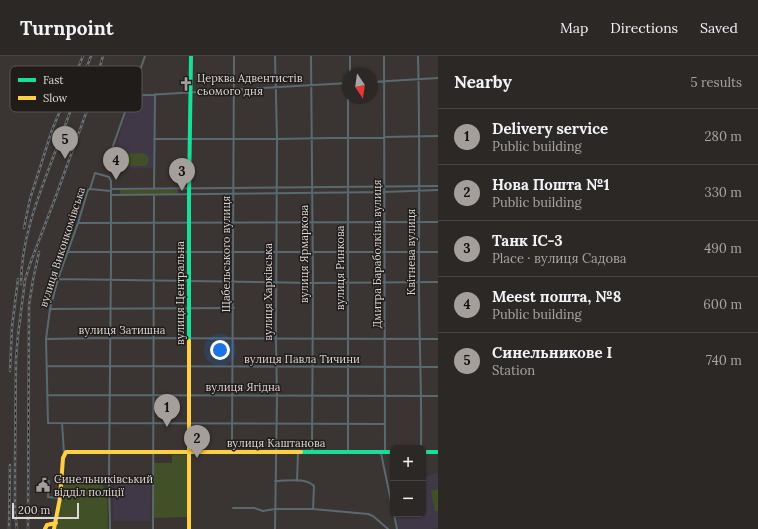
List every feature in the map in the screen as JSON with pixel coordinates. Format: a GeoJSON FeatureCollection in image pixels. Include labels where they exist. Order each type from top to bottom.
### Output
{"type":"FeatureCollection","features":[{"type":"Feature","properties":{"kind":"main road","name":"вулиця Центральна"},"geometry":{"type":"LineString","coordinates":[[189,529],[189,139],[191,56]]}},
{"type":"Feature","properties":{"kind":"main road","name":"вулиця Каштанова"},"geometry":{"type":"LineString","coordinates":[[64,454],[69,452],[390,452]]}},
{"type":"Feature","properties":{"kind":"main road"},"geometry":{"type":"LineString","coordinates":[[426,452],[438,452]]}},
{"type":"Feature","properties":{"kind":"main road"},"geometry":{"type":"LineString","coordinates":[[54,529],[60,498],[64,454]]}},
{"type":"Feature","properties":{"kind":"main road"},"geometry":{"type":"LineString","coordinates":[[45,529],[47,525],[56,523]]}},
{"type":"Feature","properties":{"kind":"street"},"geometry":{"type":"LineString","coordinates":[[141,66],[145,56]]}},
{"type":"Feature","properties":{"kind":"street","name":"Щабельського вулиця"},"geometry":{"type":"LineString","coordinates":[[232,452],[234,308],[234,56]]}},
{"type":"Feature","properties":{"kind":"street","name":"вулиця Харківська"},"geometry":{"type":"LineString","coordinates":[[275,56],[277,139],[277,423],[275,529]]}},
{"type":"Feature","properties":{"kind":"street","name":"вулиця Ярмаркова"},"geometry":{"type":"LineString","coordinates":[[311,56],[313,252],[311,339],[312,453]]}},
{"type":"Feature","properties":{"kind":"street"},"geometry":{"type":"LineString","coordinates":[[350,56],[350,68]]}},
{"type":"Feature","properties":{"kind":"street","name":"Дмитра Бараболкіна вулиця"},"geometry":{"type":"LineString","coordinates":[[384,56],[385,339],[383,453],[390,495]]}},
{"type":"Feature","properties":{"kind":"street","name":"Квітнева вулиця"},"geometry":{"type":"LineString","coordinates":[[418,56],[418,136],[420,187],[419,283],[420,367],[422,395],[421,445]]}},
{"type":"Feature","properties":{"kind":"street"},"geometry":{"type":"LineString","coordinates":[[378,82],[438,78]]}},
{"type":"Feature","properties":{"kind":"street"},"geometry":{"type":"LineString","coordinates":[[142,95],[342,83]]}},
{"type":"Feature","properties":{"kind":"street"},"geometry":{"type":"LineString","coordinates":[[154,189],[155,94]]}},
{"type":"Feature","properties":{"kind":"street","name":"вулиця Ринкова"},"geometry":{"type":"LineString","coordinates":[[348,104],[348,453]]}},
{"type":"Feature","properties":{"kind":"street"},"geometry":{"type":"LineString","coordinates":[[113,146],[125,112]]}},
{"type":"Feature","properties":{"kind":"street"},"geometry":{"type":"LineString","coordinates":[[154,139],[234,140],[438,136]]}},
{"type":"Feature","properties":{"kind":"street","name":"вулиця Виконкомівська"},"geometry":{"type":"LineString","coordinates":[[62,423],[48,422],[46,339],[50,309],[58,279],[95,173],[109,177],[111,181],[111,190]]}},
{"type":"Feature","properties":{"kind":"street"},"geometry":{"type":"LineString","coordinates":[[90,189],[349,188],[438,186]]}},
{"type":"Feature","properties":{"kind":"street"},"geometry":{"type":"LineString","coordinates":[[110,529],[111,190]]}},
{"type":"Feature","properties":{"kind":"street"},"geometry":{"type":"LineString","coordinates":[[111,195],[349,193],[438,190]]}},
{"type":"Feature","properties":{"kind":"street"},"geometry":{"type":"LineString","coordinates":[[153,529],[154,195]]}},
{"type":"Feature","properties":{"kind":"street"},"geometry":{"type":"LineString","coordinates":[[78,223],[438,222]]}},
{"type":"Feature","properties":{"kind":"street"},"geometry":{"type":"LineString","coordinates":[[67,252],[438,252]]}},
{"type":"Feature","properties":{"kind":"street"},"geometry":{"type":"LineString","coordinates":[[58,279],[313,283],[438,282]]}},
{"type":"Feature","properties":{"kind":"street"},"geometry":{"type":"LineString","coordinates":[[50,309],[111,310],[234,308]]}},
{"type":"Feature","properties":{"kind":"street","name":"вулиця Затишна"},"geometry":{"type":"LineString","coordinates":[[46,339],[438,339]]}},
{"type":"Feature","properties":{"kind":"street","name":"вулиця Павла Тичини"},"geometry":{"type":"LineString","coordinates":[[46,366],[438,367]]}},
{"type":"Feature","properties":{"kind":"street","name":"вулиця Ягідна"},"geometry":{"type":"LineString","coordinates":[[47,395],[438,396]]}},
{"type":"Feature","properties":{"kind":"street"},"geometry":{"type":"LineString","coordinates":[[64,454],[62,423],[384,424]]}},
{"type":"Feature","properties":{"kind":"street"},"geometry":{"type":"LineString","coordinates":[[297,481],[298,453]]}},
{"type":"Feature","properties":{"kind":"street"},"geometry":{"type":"LineString","coordinates":[[62,477],[154,481]]}},
{"type":"Feature","properties":{"kind":"street"},"geometry":{"type":"LineString","coordinates":[[47,481],[49,481],[48,497],[60,498]]}},
{"type":"Feature","properties":{"kind":"street"},"geometry":{"type":"LineString","coordinates":[[276,481],[311,483],[314,486],[313,509]]}},
{"type":"Feature","properties":{"kind":"street"},"geometry":{"type":"LineString","coordinates":[[233,508],[254,508],[263,511],[275,509],[313,509],[368,514],[373,516],[388,529]]}},
{"type":"Feature","properties":{"kind":"street","name":"Дмитра Бараболкіна вулиця"},"geometry":{"type":"LineString","coordinates":[[394,517],[397,529]]}},
{"type":"Feature","properties":{"kind":"shaded area"},"geometry":{"type":"Polygon","coordinates":[[[154,95],[153,168],[114,169],[114,153],[127,112],[142,112],[142,96],[154,95]]]}},
{"type":"Feature","properties":{"kind":"shaded area"},"geometry":{"type":"Polygon","coordinates":[[[438,473],[438,489],[431,491],[436,511],[438,511],[438,527],[431,529],[399,529],[397,517],[426,517],[426,476],[438,473]]]}},
{"type":"Feature","properties":{"kind":"shaded area"},"geometry":{"type":"Polygon","coordinates":[[[114,482],[151,482],[150,521],[113,521],[114,482]]]}},
{"type":"Feature","properties":{"kind":"green space"},"geometry":{"type":"Polygon","coordinates":[[[142,153],[148,156],[149,161],[146,166],[120,166],[116,162],[116,158],[120,154],[142,153]]]}},
{"type":"Feature","properties":{"kind":"green space"},"geometry":{"type":"Polygon","coordinates":[[[120,190],[178,190],[178,194],[120,194],[120,190]]]}},
{"type":"Feature","properties":{"kind":"green space"},"geometry":{"type":"Polygon","coordinates":[[[172,455],[188,455],[189,517],[154,518],[154,463],[172,463],[172,455]]]}},
{"type":"Feature","properties":{"kind":"green space"},"geometry":{"type":"Polygon","coordinates":[[[63,479],[102,482],[107,491],[108,529],[56,529],[63,479]]]}},
{"type":"Feature","properties":{"kind":"green space"},"geometry":{"type":"Polygon","coordinates":[[[438,489],[438,511],[435,511],[431,491],[438,489]]]}},
{"type":"Feature","properties":{"kind":"railway"},"geometry":{"type":"LineString","coordinates":[[79,66],[83,56]]}},
{"type":"Feature","properties":{"kind":"railway"},"geometry":{"type":"LineString","coordinates":[[87,66],[91,56]]}},
{"type":"Feature","properties":{"kind":"railway"},"geometry":{"type":"LineString","coordinates":[[100,66],[103,56]]}},
{"type":"Feature","properties":{"kind":"railway"},"geometry":{"type":"LineString","coordinates":[[24,228],[30,199],[52,130],[60,112]]}},
{"type":"Feature","properties":{"kind":"railway"},"geometry":{"type":"LineString","coordinates":[[21,284],[27,234],[42,187],[70,112]]}},
{"type":"Feature","properties":{"kind":"railway"},"geometry":{"type":"LineString","coordinates":[[17,529],[15,513],[16,359],[25,280],[86,112]]}},
{"type":"Feature","properties":{"kind":"railway"},"geometry":{"type":"LineString","coordinates":[[28,529],[29,305],[39,252]]}},
{"type":"Feature","properties":{"kind":"railway"},"geometry":{"type":"LineString","coordinates":[[10,371],[12,327],[18,279]]}},
{"type":"Feature","properties":{"kind":"railway"},"geometry":{"type":"LineString","coordinates":[[9,529],[10,465]]}},
{"type":"Feature","properties":{"kind":"traffic: fast"},"geometry":{"type":"LineString","coordinates":[[189,341],[191,56]]}},
{"type":"Feature","properties":{"kind":"traffic: fast"},"geometry":{"type":"LineString","coordinates":[[301,452],[390,452]]}},
{"type":"Feature","properties":{"kind":"traffic: fast"},"geometry":{"type":"LineString","coordinates":[[426,452],[438,452]]}},
{"type":"Feature","properties":{"kind":"traffic: slow"},"geometry":{"type":"LineString","coordinates":[[189,341],[189,529]]}},
{"type":"Feature","properties":{"kind":"traffic: slow"},"geometry":{"type":"LineString","coordinates":[[54,529],[60,498],[63,458],[66,452],[301,452]]}},
{"type":"Feature","properties":{"kind":"traffic: slow"},"geometry":{"type":"LineString","coordinates":[[45,529],[47,525],[56,523]]}},
{"type":"Feature","properties":{"kind":"place","name":"Церква Адвентистів сьомого дня"},"geometry":{"type":"Point","coordinates":[186,84]}},
{"type":"Feature","properties":{"kind":"place","name":"Синельникове І"},"geometry":{"type":"Point","coordinates":[65,159]}},
{"type":"Feature","properties":{"kind":"place","name":"Meest пошта, №8"},"geometry":{"type":"Point","coordinates":[116,180]}},
{"type":"Feature","properties":{"kind":"place","name":"Танк ІС-3"},"geometry":{"type":"Point","coordinates":[182,191]}},
{"type":"Feature","properties":{"kind":"place","name":"Delivery service"},"geometry":{"type":"Point","coordinates":[167,427]}},
{"type":"Feature","properties":{"kind":"place","name":"Нова Пошта №1"},"geometry":{"type":"Point","coordinates":[197,458]}},
{"type":"Feature","properties":{"kind":"place","name":"Синельниківський відділ поліції"},"geometry":{"type":"Point","coordinates":[43,485]}}]}
